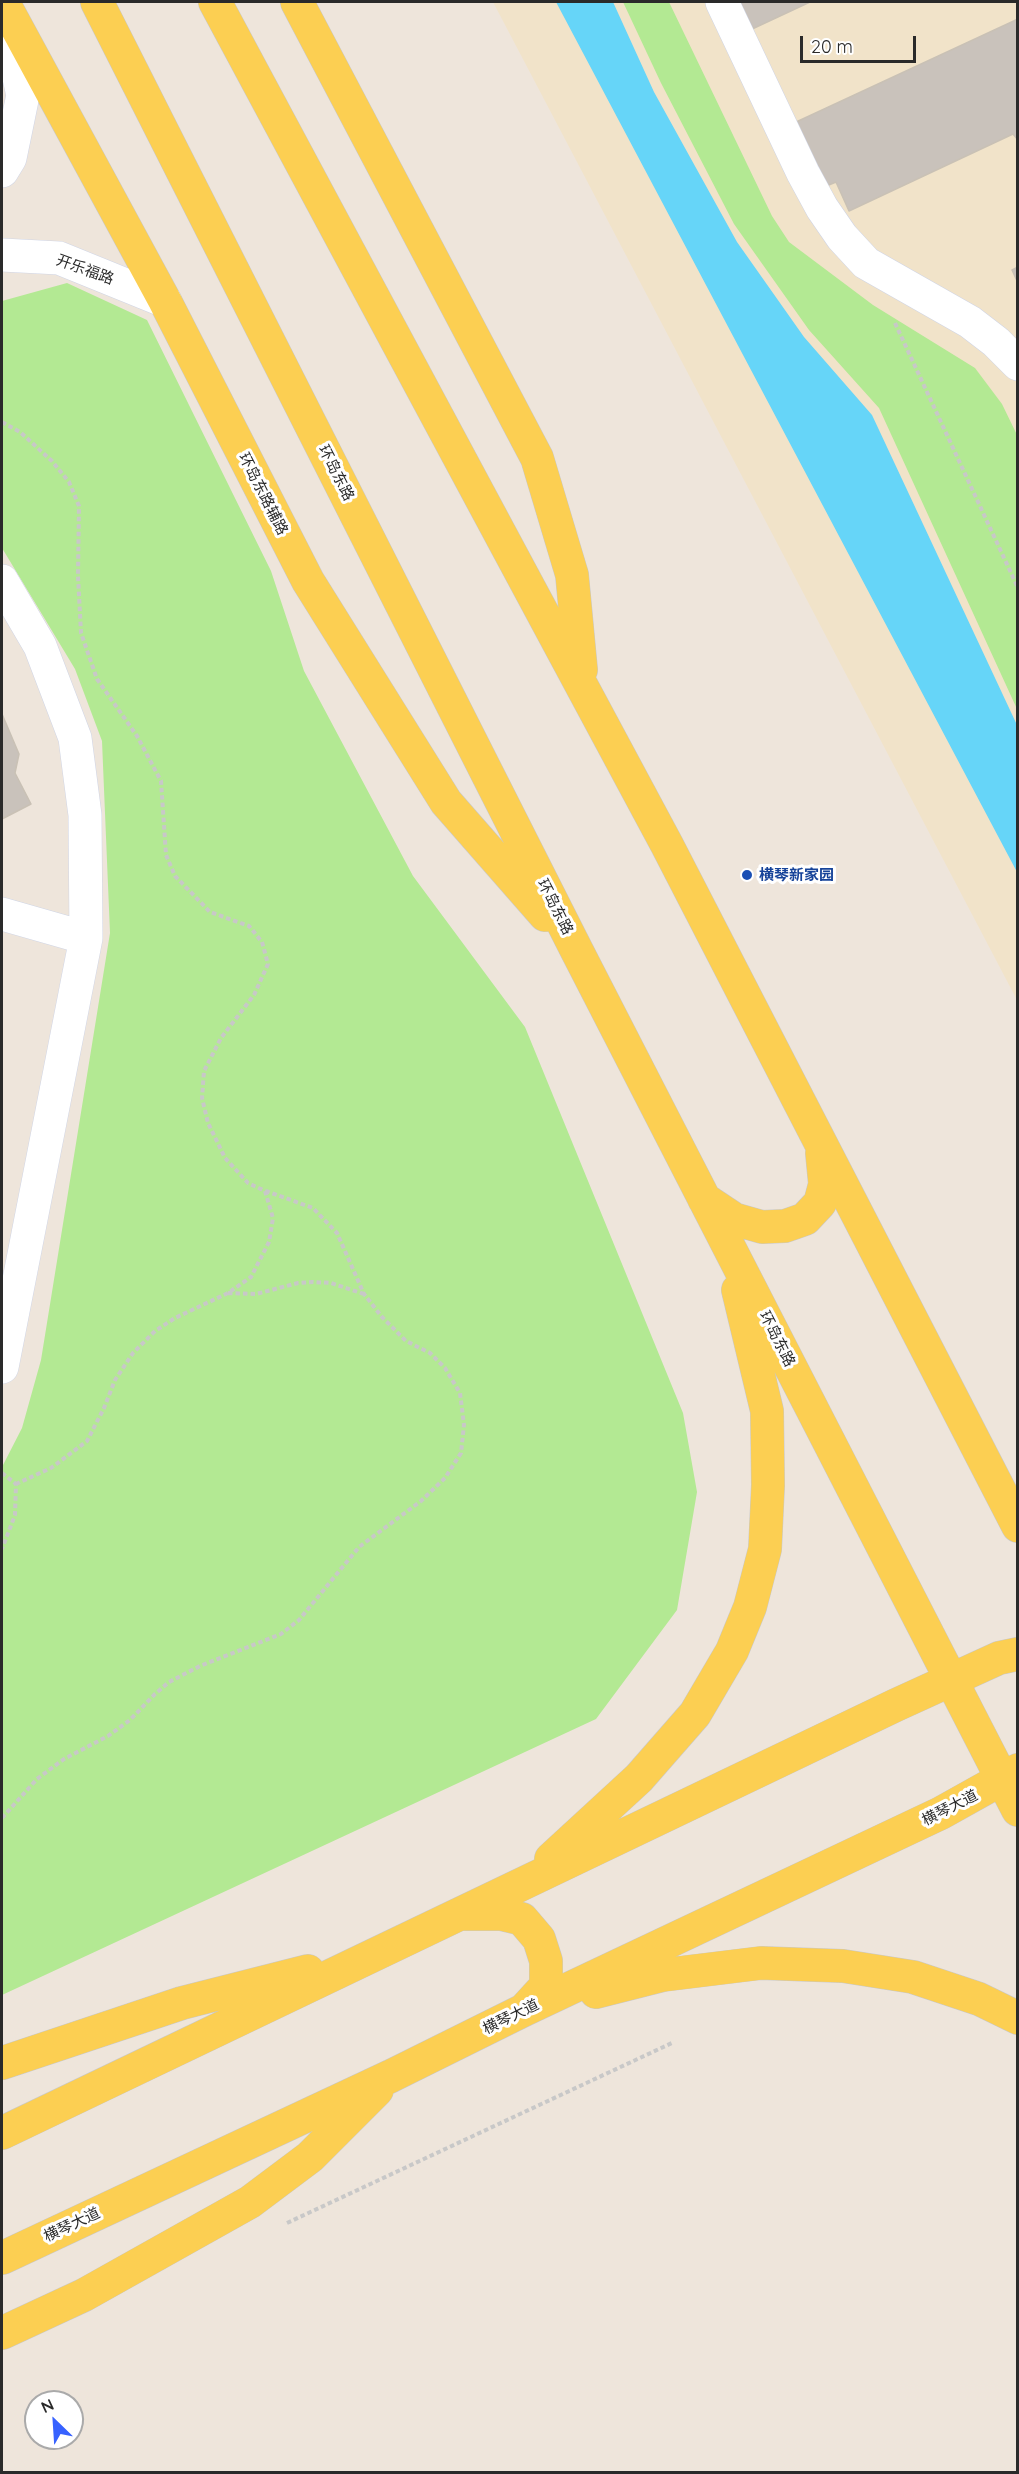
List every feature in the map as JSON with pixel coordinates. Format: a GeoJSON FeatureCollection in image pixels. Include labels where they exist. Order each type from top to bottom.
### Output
{"type":"FeatureCollection","features":[{"type":"Feature","properties":{"kind":"main road","name":"环岛东路辅路"},"geometry":{"type":"LineString","coordinates":[[2,2],[165,301],[308,581],[446,802],[577,951]]}},
{"type":"Feature","properties":{"kind":"main road"},"geometry":{"type":"LineString","coordinates":[[71,2],[137,77]]}},
{"type":"Feature","properties":{"kind":"main road","name":"环岛东路"},"geometry":{"type":"LineString","coordinates":[[97,2],[137,77],[577,951],[951,1680],[1010,1775],[1017,1810]]}},
{"type":"Feature","properties":{"kind":"main road"},"geometry":{"type":"LineString","coordinates":[[215,2],[583,687],[1017,1526]]}},
{"type":"Feature","properties":{"kind":"main road"},"geometry":{"type":"LineString","coordinates":[[297,2],[537,458],[572,575],[583,687]]}},
{"type":"Feature","properties":{"kind":"main road"},"geometry":{"type":"LineString","coordinates":[[703,1198],[734,1219],[762,1227],[785,1226],[805,1219],[820,1203],[825,1184],[820,1143]]}},
{"type":"Feature","properties":{"kind":"main road"},"geometry":{"type":"LineString","coordinates":[[525,1883],[639,1778],[695,1714],[732,1651],[750,1607],[765,1549],[768,1485],[767,1410],[727,1242]]}},
{"type":"Feature","properties":{"kind":"main road"},"geometry":{"type":"LineString","coordinates":[[2,2133],[951,1680],[999,1658],[1017,1654]]}},
{"type":"Feature","properties":{"kind":"main road","name":"横琴大道"},"geometry":{"type":"LineString","coordinates":[[2,2258],[391,2076],[524,2010],[941,1813],[1010,1775]]}},
{"type":"Feature","properties":{"kind":"main road"},"geometry":{"type":"LineString","coordinates":[[462,1914],[501,1914],[522,1919],[539,1939],[546,1961],[546,1986],[524,2010]]}},
{"type":"Feature","properties":{"kind":"main road"},"geometry":{"type":"LineString","coordinates":[[2,2063],[182,2003],[379,1953]]}},
{"type":"Feature","properties":{"kind":"main road"},"geometry":{"type":"LineString","coordinates":[[524,2010],[663,1975],[760,1963],[843,1966],[913,1977],[979,1999],[1017,2018]]}},
{"type":"Feature","properties":{"kind":"main road"},"geometry":{"type":"LineString","coordinates":[[2,2333],[84,2295],[250,2202],[310,2157],[391,2076]]}},
{"type":"Feature","properties":{"kind":"street"},"geometry":{"type":"LineString","coordinates":[[2,2],[22,95],[10,158],[2,171]]}},
{"type":"Feature","properties":{"kind":"street"},"geometry":{"type":"LineString","coordinates":[[722,2],[803,173],[822,208],[842,237],[866,263],[970,322],[996,342],[1017,364]]}},
{"type":"Feature","properties":{"kind":"street","name":"开乐福路"},"geometry":{"type":"LineString","coordinates":[[2,255],[59,258],[165,301]]}},
{"type":"Feature","properties":{"kind":"street"},"geometry":{"type":"LineString","coordinates":[[2,581],[40,646],[75,738],[85,815],[86,938],[2,1367]]}},
{"type":"Feature","properties":{"kind":"street"},"geometry":{"type":"LineString","coordinates":[[2,914],[86,938]]}},
{"type":"Feature","properties":{"kind":"path"},"geometry":{"type":"LineString","coordinates":[[894,322],[1017,588]]}},
{"type":"Feature","properties":{"kind":"path"},"geometry":{"type":"LineString","coordinates":[[2,422],[20,432],[52,461],[69,482],[79,506],[78,588],[81,633],[97,679],[137,736],[161,781],[166,855],[175,876],[210,912],[249,926],[262,942],[268,964],[254,995],[220,1038],[204,1071],[202,1098],[208,1123],[225,1158],[248,1183],[313,1208],[337,1233],[364,1294],[382,1317],[406,1341],[430,1353],[445,1368],[460,1393],[464,1425],[461,1454],[445,1478],[421,1501],[359,1547],[299,1620],[281,1634],[200,1666],[170,1682],[123,1726],[64,1759],[37,1779],[2,1818]]}},
{"type":"Feature","properties":{"kind":"path"},"geometry":{"type":"LineString","coordinates":[[16,1484],[51,1468],[87,1441],[115,1380],[133,1353],[155,1331],[175,1318],[228,1293],[251,1277],[269,1242],[273,1218],[266,1191]]}},
{"type":"Feature","properties":{"kind":"path"},"geometry":{"type":"LineString","coordinates":[[228,1293],[256,1294],[298,1283],[313,1282],[332,1283],[364,1294]]}},
{"type":"Feature","properties":{"kind":"path"},"geometry":{"type":"LineString","coordinates":[[2,1473],[16,1484]]}},
{"type":"Feature","properties":{"kind":"path"},"geometry":{"type":"LineString","coordinates":[[2,1549],[15,1515],[16,1484]]}},
{"type":"Feature","properties":{"kind":"path"},"geometry":{"type":"LineString","coordinates":[[284,2225],[674,2042]]}},
{"type":"Feature","properties":{"kind":"shaded area"},"geometry":{"type":"Polygon","coordinates":[[[493,2],[1017,2],[1017,1000],[493,2]]]}},
{"type":"Feature","properties":{"kind":"green space"},"geometry":{"type":"Polygon","coordinates":[[[623,2],[669,2],[772,216],[789,242],[873,305],[975,368],[1002,404],[1018,437],[1017,709],[879,408],[809,330],[734,224],[661,83],[623,2]]]}},
{"type":"Feature","properties":{"kind":"green space"},"geometry":{"type":"Polygon","coordinates":[[[67,283],[147,320],[271,571],[304,671],[413,876],[525,1027],[683,1413],[697,1492],[677,1610],[596,1719],[2,1995],[2,1467],[22,1428],[41,1360],[110,933],[102,741],[75,669],[2,548],[2,301],[67,283]]]}},
{"type":"Feature","properties":{"kind":"water"},"geometry":{"type":"Polygon","coordinates":[[[556,2],[613,2],[654,92],[737,242],[804,337],[872,415],[1017,725],[1017,872],[556,2]]]}},
{"type":"Feature","properties":{"kind":"building"},"geometry":{"type":"Polygon","coordinates":[[[737,2],[810,2],[750,30],[737,2]]]}},
{"type":"Feature","properties":{"kind":"building"},"geometry":{"type":"Polygon","coordinates":[[[1018,19],[1018,140],[1013,134],[849,211],[836,182],[824,187],[794,123],[1018,19]]]}},
{"type":"Feature","properties":{"kind":"building"},"geometry":{"type":"Polygon","coordinates":[[[1018,267],[1018,283],[1012,270],[1018,267]]]}},
{"type":"Feature","properties":{"kind":"building"},"geometry":{"type":"Polygon","coordinates":[[[2,714],[19,754],[15,773],[31,804],[2,819],[2,714]]]}},
{"type":"Feature","properties":{"kind":"place","name":"横琴新家园"},"geometry":{"type":"Point","coordinates":[747,875]}}]}
